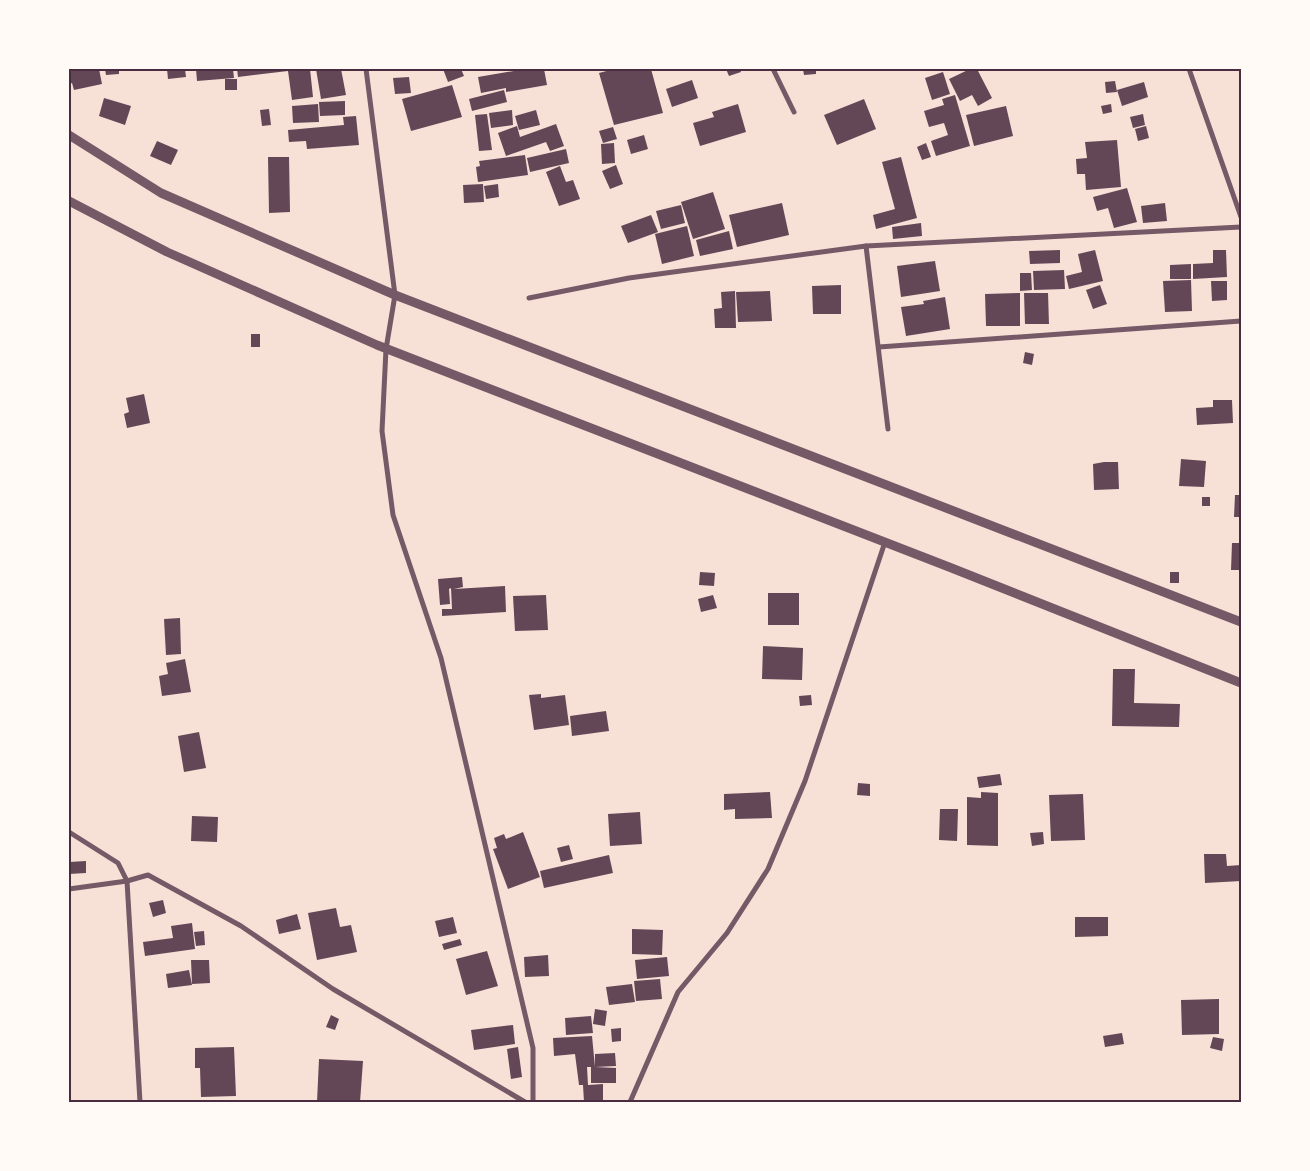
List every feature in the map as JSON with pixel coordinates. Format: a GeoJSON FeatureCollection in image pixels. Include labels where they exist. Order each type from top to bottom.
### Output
{"type":"FeatureCollection","features":[{"type":"Feature","properties":{"kind":"street"},"geometry":{"type":"LineString","coordinates":[[366,69],[395,295],[386,349],[382,431],[393,514],[441,658],[533,1048],[532,1102]]}},
{"type":"Feature","properties":{"kind":"street"},"geometry":{"type":"LineString","coordinates":[[773,69],[794,112]]}},
{"type":"Feature","properties":{"kind":"street"},"geometry":{"type":"LineString","coordinates":[[1189,69],[1241,217]]}},
{"type":"Feature","properties":{"kind":"street"},"geometry":{"type":"LineString","coordinates":[[69,135],[161,193],[395,295],[1241,622]]}},
{"type":"Feature","properties":{"kind":"street"},"geometry":{"type":"LineString","coordinates":[[69,201],[167,252],[386,349],[885,542],[1241,683]]}},
{"type":"Feature","properties":{"kind":"street"},"geometry":{"type":"LineString","coordinates":[[529,298],[629,278],[866,246],[1241,227]]}},
{"type":"Feature","properties":{"kind":"street"},"geometry":{"type":"LineString","coordinates":[[866,246],[888,430]]}},
{"type":"Feature","properties":{"kind":"street"},"geometry":{"type":"LineString","coordinates":[[879,347],[1241,321]]}},
{"type":"Feature","properties":{"kind":"street"},"geometry":{"type":"LineString","coordinates":[[630,1102],[678,992],[727,934],[768,869],[806,781],[885,542]]}},
{"type":"Feature","properties":{"kind":"street"},"geometry":{"type":"LineString","coordinates":[[69,832],[118,863],[127,880],[140,1102]]}},
{"type":"Feature","properties":{"kind":"street"},"geometry":{"type":"LineString","coordinates":[[69,889],[148,875],[241,926],[333,989],[525,1102]]}},
{"type":"Feature","properties":{"kind":"building"},"geometry":{"type":"Polygon","coordinates":[[[69,69],[99,69],[102,84],[74,90],[72,83],[69,84],[69,69]]]}},
{"type":"Feature","properties":{"kind":"building"},"geometry":{"type":"Polygon","coordinates":[[[105,69],[119,69],[119,74],[106,75],[105,69]]]}},
{"type":"Feature","properties":{"kind":"building"},"geometry":{"type":"Polygon","coordinates":[[[167,69],[185,69],[186,77],[168,79],[167,69]]]}},
{"type":"Feature","properties":{"kind":"building"},"geometry":{"type":"Polygon","coordinates":[[[196,69],[233,69],[234,78],[197,81],[196,69]]]}},
{"type":"Feature","properties":{"kind":"building"},"geometry":{"type":"Polygon","coordinates":[[[237,69],[310,69],[313,97],[292,100],[288,71],[238,77],[237,69]]]}},
{"type":"Feature","properties":{"kind":"building"},"geometry":{"type":"Polygon","coordinates":[[[316,69],[341,69],[346,95],[321,99],[316,69]]]}},
{"type":"Feature","properties":{"kind":"building"},"geometry":{"type":"Polygon","coordinates":[[[443,69],[461,69],[464,76],[448,82],[443,69]]]}},
{"type":"Feature","properties":{"kind":"building"},"geometry":{"type":"Polygon","coordinates":[[[525,69],[544,69],[547,85],[506,92],[506,88],[481,93],[478,77],[525,69]]]}},
{"type":"Feature","properties":{"kind":"building"},"geometry":{"type":"Polygon","coordinates":[[[614,69],[651,69],[663,113],[614,125],[599,73],[614,69]]]}},
{"type":"Feature","properties":{"kind":"building"},"geometry":{"type":"Polygon","coordinates":[[[726,69],[740,69],[741,72],[729,76],[726,69]]]}},
{"type":"Feature","properties":{"kind":"building"},"geometry":{"type":"Polygon","coordinates":[[[803,69],[816,69],[816,74],[804,75],[803,69]]]}},
{"type":"Feature","properties":{"kind":"building"},"geometry":{"type":"Polygon","coordinates":[[[970,69],[977,69],[992,98],[978,106],[972,95],[960,101],[949,79],[970,69]]]}},
{"type":"Feature","properties":{"kind":"building"},"geometry":{"type":"Polygon","coordinates":[[[943,72],[950,94],[932,100],[925,78],[943,72]]]}},
{"type":"Feature","properties":{"kind":"building"},"geometry":{"type":"Polygon","coordinates":[[[409,77],[411,93],[395,94],[393,78],[409,77]]]}},
{"type":"Feature","properties":{"kind":"building"},"geometry":{"type":"Polygon","coordinates":[[[225,79],[237,79],[237,90],[225,90],[225,79]]]}},
{"type":"Feature","properties":{"kind":"building"},"geometry":{"type":"Polygon","coordinates":[[[692,80],[698,98],[672,107],[666,89],[692,80]]]}},
{"type":"Feature","properties":{"kind":"building"},"geometry":{"type":"Polygon","coordinates":[[[1115,81],[1117,92],[1106,93],[1105,82],[1115,81]]]}},
{"type":"Feature","properties":{"kind":"building"},"geometry":{"type":"Polygon","coordinates":[[[1144,82],[1148,97],[1122,106],[1117,90],[1144,82]]]}},
{"type":"Feature","properties":{"kind":"building"},"geometry":{"type":"Polygon","coordinates":[[[452,85],[462,117],[411,131],[402,99],[452,85]]]}},
{"type":"Feature","properties":{"kind":"building"},"geometry":{"type":"Polygon","coordinates":[[[504,90],[507,102],[472,111],[469,99],[504,90]]]}},
{"type":"Feature","properties":{"kind":"building"},"geometry":{"type":"Polygon","coordinates":[[[955,95],[970,146],[936,156],[931,141],[948,135],[944,123],[929,127],[924,111],[944,105],[942,99],[955,95]]]}},
{"type":"Feature","properties":{"kind":"building"},"geometry":{"type":"Polygon","coordinates":[[[104,98],[131,106],[125,125],[99,116],[104,98]]]}},
{"type":"Feature","properties":{"kind":"building"},"geometry":{"type":"Polygon","coordinates":[[[864,99],[876,129],[837,145],[824,115],[864,99]]]}},
{"type":"Feature","properties":{"kind":"building"},"geometry":{"type":"Polygon","coordinates":[[[345,101],[345,115],[320,116],[319,102],[345,101]]]}},
{"type":"Feature","properties":{"kind":"building"},"geometry":{"type":"Polygon","coordinates":[[[318,104],[319,122],[293,123],[292,106],[318,104]]]}},
{"type":"Feature","properties":{"kind":"building"},"geometry":{"type":"Polygon","coordinates":[[[738,104],[746,132],[700,146],[693,123],[714,117],[712,112],[738,104]]]}},
{"type":"Feature","properties":{"kind":"building"},"geometry":{"type":"Polygon","coordinates":[[[1111,104],[1112,112],[1103,114],[1101,106],[1111,104]]]}},
{"type":"Feature","properties":{"kind":"building"},"geometry":{"type":"Polygon","coordinates":[[[1006,106],[1013,136],[974,146],[966,115],[1006,106]]]}},
{"type":"Feature","properties":{"kind":"building"},"geometry":{"type":"Polygon","coordinates":[[[269,109],[271,125],[262,126],[260,110],[269,109]]]}},
{"type":"Feature","properties":{"kind":"building"},"geometry":{"type":"Polygon","coordinates":[[[512,110],[513,125],[491,128],[489,113],[512,110]]]}},
{"type":"Feature","properties":{"kind":"building"},"geometry":{"type":"Polygon","coordinates":[[[536,110],[540,125],[519,130],[515,116],[536,110]]]}},
{"type":"Feature","properties":{"kind":"building"},"geometry":{"type":"Polygon","coordinates":[[[487,114],[492,150],[479,151],[475,115],[487,114]]]}},
{"type":"Feature","properties":{"kind":"building"},"geometry":{"type":"Polygon","coordinates":[[[1143,114],[1145,125],[1133,128],[1130,117],[1143,114]]]}},
{"type":"Feature","properties":{"kind":"building"},"geometry":{"type":"Polygon","coordinates":[[[356,116],[359,145],[307,149],[306,141],[289,142],[288,130],[344,125],[343,117],[356,116]]]}},
{"type":"Feature","properties":{"kind":"building"},"geometry":{"type":"Polygon","coordinates":[[[556,124],[564,146],[550,151],[546,142],[506,156],[498,133],[517,126],[520,137],[556,124]]]}},
{"type":"Feature","properties":{"kind":"building"},"geometry":{"type":"Polygon","coordinates":[[[1146,126],[1149,138],[1138,141],[1135,129],[1146,126]]]}},
{"type":"Feature","properties":{"kind":"building"},"geometry":{"type":"Polygon","coordinates":[[[613,127],[617,139],[603,143],[599,131],[613,127]]]}},
{"type":"Feature","properties":{"kind":"building"},"geometry":{"type":"Polygon","coordinates":[[[644,135],[648,149],[631,154],[627,140],[644,135]]]}},
{"type":"Feature","properties":{"kind":"building"},"geometry":{"type":"Polygon","coordinates":[[[1117,140],[1121,187],[1086,190],[1085,174],[1077,174],[1076,159],[1087,158],[1085,142],[1117,140]]]}},
{"type":"Feature","properties":{"kind":"building"},"geometry":{"type":"Polygon","coordinates":[[[157,141],[178,150],[171,165],[150,156],[157,141]]]}},
{"type":"Feature","properties":{"kind":"building"},"geometry":{"type":"Polygon","coordinates":[[[614,143],[615,163],[602,164],[601,144],[614,143]]]}},
{"type":"Feature","properties":{"kind":"building"},"geometry":{"type":"Polygon","coordinates":[[[926,143],[931,157],[922,160],[917,147],[926,143]]]}},
{"type":"Feature","properties":{"kind":"building"},"geometry":{"type":"Polygon","coordinates":[[[566,149],[569,163],[530,172],[527,158],[566,149]]]}},
{"type":"Feature","properties":{"kind":"building"},"geometry":{"type":"Polygon","coordinates":[[[525,155],[528,175],[478,182],[476,167],[480,166],[479,161],[525,155]]]}},
{"type":"Feature","properties":{"kind":"building"},"geometry":{"type":"Polygon","coordinates":[[[268,157],[289,157],[290,212],[269,213],[268,157]]]}},
{"type":"Feature","properties":{"kind":"building"},"geometry":{"type":"Polygon","coordinates":[[[901,157],[917,218],[876,229],[873,215],[895,209],[882,162],[901,157]]]}},
{"type":"Feature","properties":{"kind":"building"},"geometry":{"type":"Polygon","coordinates":[[[616,165],[623,184],[610,189],[602,171],[616,165]]]}},
{"type":"Feature","properties":{"kind":"building"},"geometry":{"type":"Polygon","coordinates":[[[560,166],[566,182],[573,180],[580,199],[559,206],[546,172],[560,166]]]}},
{"type":"Feature","properties":{"kind":"building"},"geometry":{"type":"Polygon","coordinates":[[[483,184],[484,202],[464,203],[463,185],[483,184]]]}},
{"type":"Feature","properties":{"kind":"building"},"geometry":{"type":"Polygon","coordinates":[[[498,184],[499,197],[486,199],[484,186],[498,184]]]}},
{"type":"Feature","properties":{"kind":"building"},"geometry":{"type":"Polygon","coordinates":[[[1127,188],[1137,222],[1114,228],[1108,208],[1097,211],[1093,197],[1127,188]]]}},
{"type":"Feature","properties":{"kind":"building"},"geometry":{"type":"Polygon","coordinates":[[[713,192],[725,229],[693,239],[681,202],[713,192]]]}},
{"type":"Feature","properties":{"kind":"building"},"geometry":{"type":"Polygon","coordinates":[[[782,203],[789,235],[737,247],[729,215],[782,203]]]}},
{"type":"Feature","properties":{"kind":"building"},"geometry":{"type":"Polygon","coordinates":[[[1165,203],[1167,221],[1143,223],[1141,206],[1165,203]]]}},
{"type":"Feature","properties":{"kind":"building"},"geometry":{"type":"Polygon","coordinates":[[[681,205],[685,223],[661,229],[656,211],[681,205]]]}},
{"type":"Feature","properties":{"kind":"building"},"geometry":{"type":"Polygon","coordinates":[[[651,215],[658,232],[628,243],[621,226],[651,215]]]}},
{"type":"Feature","properties":{"kind":"building"},"geometry":{"type":"Polygon","coordinates":[[[921,223],[922,236],[893,239],[892,227],[921,223]]]}},
{"type":"Feature","properties":{"kind":"building"},"geometry":{"type":"Polygon","coordinates":[[[687,226],[694,256],[662,264],[655,234],[687,226]]]}},
{"type":"Feature","properties":{"kind":"building"},"geometry":{"type":"Polygon","coordinates":[[[729,231],[733,249],[700,256],[696,240],[729,231]]]}},
{"type":"Feature","properties":{"kind":"building"},"geometry":{"type":"Polygon","coordinates":[[[1060,250],[1060,263],[1030,264],[1029,251],[1060,250]]]}},
{"type":"Feature","properties":{"kind":"building"},"geometry":{"type":"Polygon","coordinates":[[[1095,250],[1103,281],[1069,289],[1066,276],[1082,272],[1078,254],[1095,250]]]}},
{"type":"Feature","properties":{"kind":"building"},"geometry":{"type":"Polygon","coordinates":[[[1213,250],[1226,250],[1227,277],[1193,279],[1193,264],[1213,263],[1213,250]]]}},
{"type":"Feature","properties":{"kind":"building"},"geometry":{"type":"Polygon","coordinates":[[[935,261],[940,291],[901,297],[897,266],[935,261]]]}},
{"type":"Feature","properties":{"kind":"building"},"geometry":{"type":"Polygon","coordinates":[[[1191,264],[1191,279],[1170,279],[1170,265],[1191,264]]]}},
{"type":"Feature","properties":{"kind":"building"},"geometry":{"type":"Polygon","coordinates":[[[1064,270],[1065,289],[1034,290],[1033,271],[1064,270]]]}},
{"type":"Feature","properties":{"kind":"building"},"geometry":{"type":"Polygon","coordinates":[[[1020,273],[1031,273],[1032,290],[1020,291],[1020,273]]]}},
{"type":"Feature","properties":{"kind":"building"},"geometry":{"type":"Polygon","coordinates":[[[1191,280],[1192,311],[1165,312],[1163,281],[1191,280]]]}},
{"type":"Feature","properties":{"kind":"building"},"geometry":{"type":"Polygon","coordinates":[[[1211,281],[1227,281],[1227,300],[1212,301],[1211,281]]]}},
{"type":"Feature","properties":{"kind":"building"},"geometry":{"type":"Polygon","coordinates":[[[841,285],[841,314],[813,314],[812,286],[841,285]]]}},
{"type":"Feature","properties":{"kind":"building"},"geometry":{"type":"Polygon","coordinates":[[[1100,285],[1107,304],[1093,309],[1086,290],[1100,285]]]}},
{"type":"Feature","properties":{"kind":"building"},"geometry":{"type":"Polygon","coordinates":[[[735,291],[736,328],[715,328],[714,309],[722,308],[721,292],[735,291]]]}},
{"type":"Feature","properties":{"kind":"building"},"geometry":{"type":"Polygon","coordinates":[[[770,291],[772,321],[738,322],[736,292],[770,291]]]}},
{"type":"Feature","properties":{"kind":"building"},"geometry":{"type":"Polygon","coordinates":[[[1020,293],[1020,326],[986,326],[985,294],[1020,293]]]}},
{"type":"Feature","properties":{"kind":"building"},"geometry":{"type":"Polygon","coordinates":[[[1024,293],[1048,293],[1049,324],[1025,324],[1024,293]]]}},
{"type":"Feature","properties":{"kind":"building"},"geometry":{"type":"Polygon","coordinates":[[[945,297],[950,329],[906,336],[901,307],[924,304],[923,301],[945,297]]]}},
{"type":"Feature","properties":{"kind":"building"},"geometry":{"type":"Polygon","coordinates":[[[251,334],[260,334],[260,347],[251,347],[251,334]]]}},
{"type":"Feature","properties":{"kind":"building"},"geometry":{"type":"Polygon","coordinates":[[[1025,352],[1034,354],[1032,365],[1023,363],[1025,352]]]}},
{"type":"Feature","properties":{"kind":"building"},"geometry":{"type":"Polygon","coordinates":[[[144,394],[150,423],[127,428],[124,414],[129,412],[126,398],[144,394]]]}},
{"type":"Feature","properties":{"kind":"building"},"geometry":{"type":"Polygon","coordinates":[[[1213,400],[1232,400],[1233,423],[1197,425],[1196,408],[1213,407],[1213,400]]]}},
{"type":"Feature","properties":{"kind":"building"},"geometry":{"type":"Polygon","coordinates":[[[1181,459],[1206,461],[1204,487],[1179,486],[1181,459]]]}},
{"type":"Feature","properties":{"kind":"building"},"geometry":{"type":"Polygon","coordinates":[[[1118,462],[1119,489],[1094,490],[1093,464],[1118,462]]]}},
{"type":"Feature","properties":{"kind":"building"},"geometry":{"type":"Polygon","coordinates":[[[1235,495],[1241,495],[1241,517],[1234,517],[1235,495]]]}},
{"type":"Feature","properties":{"kind":"building"},"geometry":{"type":"Polygon","coordinates":[[[1202,497],[1210,497],[1210,506],[1202,506],[1202,497]]]}},
{"type":"Feature","properties":{"kind":"building"},"geometry":{"type":"Polygon","coordinates":[[[1232,543],[1241,543],[1241,570],[1231,570],[1232,543]]]}},
{"type":"Feature","properties":{"kind":"building"},"geometry":{"type":"Polygon","coordinates":[[[700,572],[715,573],[714,586],[699,585],[700,572]]]}},
{"type":"Feature","properties":{"kind":"building"},"geometry":{"type":"Polygon","coordinates":[[[1170,572],[1179,572],[1179,583],[1170,583],[1170,572]]]}},
{"type":"Feature","properties":{"kind":"building"},"geometry":{"type":"Polygon","coordinates":[[[462,577],[463,587],[454,589],[505,586],[506,612],[442,616],[442,609],[452,609],[451,588],[449,589],[450,604],[440,605],[438,579],[462,577]]]}},
{"type":"Feature","properties":{"kind":"building"},"geometry":{"type":"Polygon","coordinates":[[[768,593],[799,593],[799,625],[768,625],[768,593]]]}},
{"type":"Feature","properties":{"kind":"building"},"geometry":{"type":"Polygon","coordinates":[[[546,595],[548,630],[515,631],[513,596],[546,595]]]}},
{"type":"Feature","properties":{"kind":"building"},"geometry":{"type":"Polygon","coordinates":[[[713,595],[717,608],[701,612],[698,599],[713,595]]]}},
{"type":"Feature","properties":{"kind":"building"},"geometry":{"type":"Polygon","coordinates":[[[180,618],[181,654],[166,655],[164,619],[180,618]]]}},
{"type":"Feature","properties":{"kind":"building"},"geometry":{"type":"Polygon","coordinates":[[[763,646],[803,648],[802,680],[762,679],[763,646]]]}},
{"type":"Feature","properties":{"kind":"building"},"geometry":{"type":"Polygon","coordinates":[[[185,659],[191,692],[162,696],[159,676],[168,674],[166,663],[185,659]]]}},
{"type":"Feature","properties":{"kind":"building"},"geometry":{"type":"Polygon","coordinates":[[[1113,669],[1135,669],[1134,703],[1180,704],[1179,727],[1112,726],[1113,669]]]}},
{"type":"Feature","properties":{"kind":"building"},"geometry":{"type":"Polygon","coordinates":[[[541,694],[541,698],[565,695],[569,725],[534,730],[529,695],[541,694]]]}},
{"type":"Feature","properties":{"kind":"building"},"geometry":{"type":"Polygon","coordinates":[[[811,695],[812,705],[800,706],[799,696],[811,695]]]}},
{"type":"Feature","properties":{"kind":"building"},"geometry":{"type":"Polygon","coordinates":[[[606,711],[609,731],[572,736],[570,716],[606,711]]]}},
{"type":"Feature","properties":{"kind":"building"},"geometry":{"type":"Polygon","coordinates":[[[199,732],[206,768],[184,772],[178,736],[199,732]]]}},
{"type":"Feature","properties":{"kind":"building"},"geometry":{"type":"Polygon","coordinates":[[[1000,774],[1002,785],[979,788],[977,777],[1000,774]]]}},
{"type":"Feature","properties":{"kind":"building"},"geometry":{"type":"Polygon","coordinates":[[[858,783],[870,784],[870,796],[857,795],[858,783]]]}},
{"type":"Feature","properties":{"kind":"building"},"geometry":{"type":"Polygon","coordinates":[[[770,792],[772,818],[735,819],[735,809],[724,810],[724,794],[770,792]]]}},
{"type":"Feature","properties":{"kind":"building"},"geometry":{"type":"Polygon","coordinates":[[[981,792],[998,793],[998,846],[967,845],[967,797],[981,798],[981,792]]]}},
{"type":"Feature","properties":{"kind":"building"},"geometry":{"type":"Polygon","coordinates":[[[1083,794],[1085,840],[1051,841],[1049,795],[1083,794]]]}},
{"type":"Feature","properties":{"kind":"building"},"geometry":{"type":"Polygon","coordinates":[[[940,809],[958,809],[957,841],[939,840],[940,809]]]}},
{"type":"Feature","properties":{"kind":"building"},"geometry":{"type":"Polygon","coordinates":[[[640,812],[642,844],[610,846],[608,814],[640,812]]]}},
{"type":"Feature","properties":{"kind":"building"},"geometry":{"type":"Polygon","coordinates":[[[192,816],[218,817],[217,842],[191,841],[192,816]]]}},
{"type":"Feature","properties":{"kind":"building"},"geometry":{"type":"Polygon","coordinates":[[[523,832],[540,877],[508,889],[493,849],[497,848],[494,838],[504,834],[506,839],[523,832]]]}},
{"type":"Feature","properties":{"kind":"building"},"geometry":{"type":"Polygon","coordinates":[[[1043,832],[1044,844],[1032,846],[1030,833],[1043,832]]]}},
{"type":"Feature","properties":{"kind":"building"},"geometry":{"type":"Polygon","coordinates":[[[569,845],[573,859],[561,862],[557,848],[569,845]]]}},
{"type":"Feature","properties":{"kind":"building"},"geometry":{"type":"Polygon","coordinates":[[[1204,854],[1226,854],[1227,866],[1241,865],[1241,881],[1205,883],[1204,854]]]}},
{"type":"Feature","properties":{"kind":"building"},"geometry":{"type":"Polygon","coordinates":[[[609,855],[613,873],[544,888],[540,871],[609,855]]]}},
{"type":"Feature","properties":{"kind":"building"},"geometry":{"type":"Polygon","coordinates":[[[86,861],[86,873],[69,874],[69,862],[86,861]]]}},
{"type":"Feature","properties":{"kind":"building"},"geometry":{"type":"Polygon","coordinates":[[[163,900],[166,913],[153,917],[149,903],[163,900]]]}},
{"type":"Feature","properties":{"kind":"building"},"geometry":{"type":"Polygon","coordinates":[[[336,908],[340,927],[351,925],[357,952],[317,960],[308,913],[336,908]]]}},
{"type":"Feature","properties":{"kind":"building"},"geometry":{"type":"Polygon","coordinates":[[[297,914],[301,929],[279,934],[276,920],[297,914]]]}},
{"type":"Feature","properties":{"kind":"building"},"geometry":{"type":"Polygon","coordinates":[[[453,917],[457,933],[439,937],[435,921],[453,917]]]}},
{"type":"Feature","properties":{"kind":"building"},"geometry":{"type":"Polygon","coordinates":[[[1075,917],[1108,917],[1108,936],[1075,937],[1075,917]]]}},
{"type":"Feature","properties":{"kind":"building"},"geometry":{"type":"Polygon","coordinates":[[[192,923],[195,949],[145,956],[143,942],[173,938],[171,926],[192,923]]]}},
{"type":"Feature","properties":{"kind":"building"},"geometry":{"type":"Polygon","coordinates":[[[632,929],[663,930],[662,955],[632,954],[632,929]]]}},
{"type":"Feature","properties":{"kind":"building"},"geometry":{"type":"Polygon","coordinates":[[[204,931],[205,945],[196,946],[194,932],[204,931]]]}},
{"type":"Feature","properties":{"kind":"building"},"geometry":{"type":"Polygon","coordinates":[[[460,939],[462,945],[444,950],[442,944],[460,939]]]}},
{"type":"Feature","properties":{"kind":"building"},"geometry":{"type":"Polygon","coordinates":[[[487,951],[498,986],[466,995],[456,959],[487,951]]]}},
{"type":"Feature","properties":{"kind":"building"},"geometry":{"type":"Polygon","coordinates":[[[548,955],[549,976],[525,977],[524,957],[548,955]]]}},
{"type":"Feature","properties":{"kind":"building"},"geometry":{"type":"Polygon","coordinates":[[[667,957],[669,976],[637,979],[635,960],[667,957]]]}},
{"type":"Feature","properties":{"kind":"building"},"geometry":{"type":"Polygon","coordinates":[[[191,960],[209,960],[210,983],[192,984],[191,960]]]}},
{"type":"Feature","properties":{"kind":"building"},"geometry":{"type":"Polygon","coordinates":[[[189,970],[192,985],[168,988],[166,974],[189,970]]]}},
{"type":"Feature","properties":{"kind":"building"},"geometry":{"type":"Polygon","coordinates":[[[660,979],[662,999],[636,1001],[634,981],[660,979]]]}},
{"type":"Feature","properties":{"kind":"building"},"geometry":{"type":"Polygon","coordinates":[[[632,984],[635,1002],[609,1005],[606,987],[632,984]]]}},
{"type":"Feature","properties":{"kind":"building"},"geometry":{"type":"Polygon","coordinates":[[[1219,999],[1219,1034],[1182,1035],[1181,1000],[1219,999]]]}},
{"type":"Feature","properties":{"kind":"building"},"geometry":{"type":"Polygon","coordinates":[[[595,1009],[607,1011],[605,1026],[593,1024],[595,1009]]]}},
{"type":"Feature","properties":{"kind":"building"},"geometry":{"type":"Polygon","coordinates":[[[331,1015],[339,1019],[335,1030],[326,1027],[331,1015]]]}},
{"type":"Feature","properties":{"kind":"building"},"geometry":{"type":"Polygon","coordinates":[[[591,1016],[593,1033],[566,1035],[565,1018],[591,1016]]]}},
{"type":"Feature","properties":{"kind":"building"},"geometry":{"type":"Polygon","coordinates":[[[513,1025],[515,1044],[474,1050],[471,1030],[513,1025]]]}},
{"type":"Feature","properties":{"kind":"building"},"geometry":{"type":"Polygon","coordinates":[[[621,1028],[621,1041],[612,1042],[611,1029],[621,1028]]]}},
{"type":"Feature","properties":{"kind":"building"},"geometry":{"type":"Polygon","coordinates":[[[1122,1033],[1124,1044],[1105,1047],[1103,1036],[1122,1033]]]}},
{"type":"Feature","properties":{"kind":"building"},"geometry":{"type":"Polygon","coordinates":[[[592,1036],[595,1067],[616,1068],[616,1083],[591,1083],[591,1067],[587,1067],[588,1085],[603,1084],[603,1102],[584,1102],[583,1085],[579,1085],[575,1054],[554,1056],[553,1038],[592,1036]]]}},
{"type":"Feature","properties":{"kind":"building"},"geometry":{"type":"Polygon","coordinates":[[[1213,1037],[1224,1039],[1222,1051],[1210,1048],[1213,1037]]]}},
{"type":"Feature","properties":{"kind":"building"},"geometry":{"type":"Polygon","coordinates":[[[234,1047],[236,1096],[201,1097],[200,1068],[195,1068],[195,1048],[234,1047]]]}},
{"type":"Feature","properties":{"kind":"building"},"geometry":{"type":"Polygon","coordinates":[[[518,1047],[522,1077],[511,1079],[507,1049],[518,1047]]]}},
{"type":"Feature","properties":{"kind":"building"},"geometry":{"type":"Polygon","coordinates":[[[615,1053],[616,1066],[595,1067],[595,1054],[615,1053]]]}},
{"type":"Feature","properties":{"kind":"building"},"geometry":{"type":"Polygon","coordinates":[[[319,1059],[363,1061],[360,1102],[317,1102],[319,1059]]]}}]}
